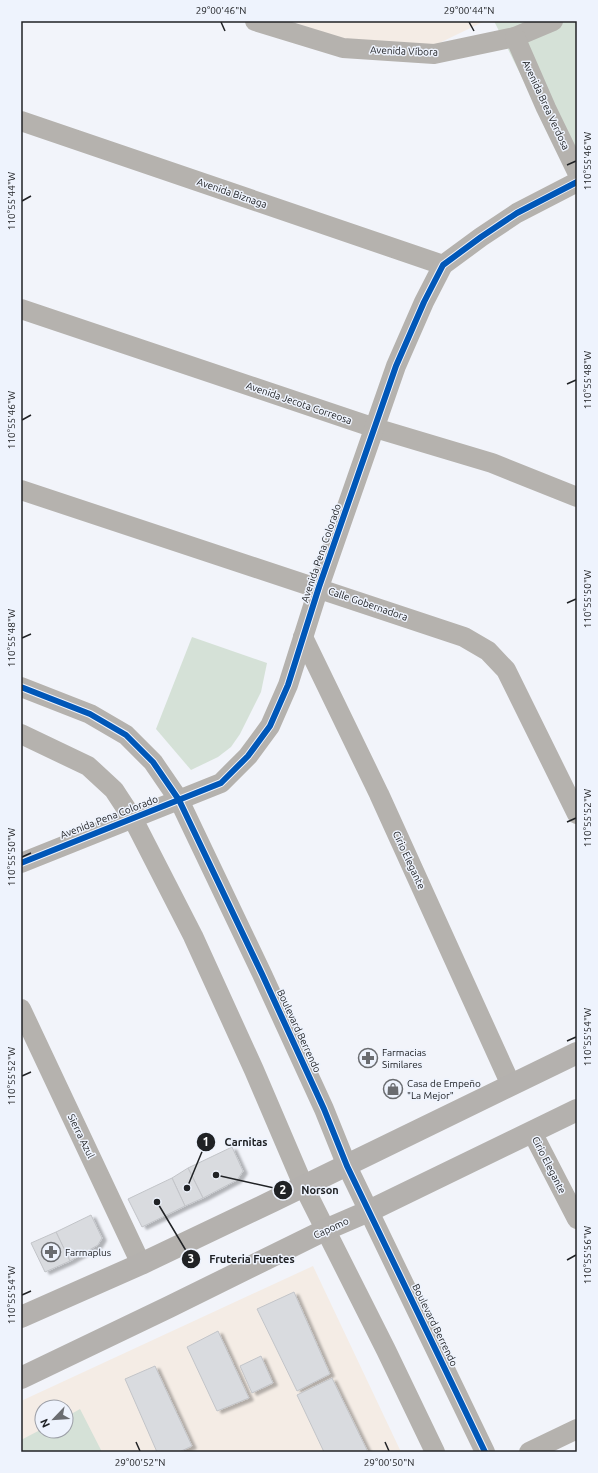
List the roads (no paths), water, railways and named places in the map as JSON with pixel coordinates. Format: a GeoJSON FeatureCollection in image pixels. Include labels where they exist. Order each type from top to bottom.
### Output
{"type":"FeatureCollection","features":[{"type":"Feature","properties":{"kind":"main road"},"geometry":{"type":"LineString","coordinates":[[21,1317],[141,1264],[304,1187],[577,1053]]}},
{"type":"Feature","properties":{"kind":"main road","name":"Capomo"},"geometry":{"type":"LineString","coordinates":[[21,1378],[325,1230],[369,1211],[577,1110]]}},
{"type":"Feature","properties":{"kind":"street","name":"Avenida Víbora"},"geometry":{"type":"LineString","coordinates":[[255,21],[343,48],[434,54],[515,37],[553,21]]}},
{"type":"Feature","properties":{"kind":"street","name":"Avenida Brea Verdosa"},"geometry":{"type":"LineString","coordinates":[[515,37],[546,108],[577,172]]}},
{"type":"Feature","properties":{"kind":"street","name":"Avenida Biznaga"},"geometry":{"type":"LineString","coordinates":[[21,121],[444,265]]}},
{"type":"Feature","properties":{"kind":"street","name":"Avenida Pena Colorado"},"geometry":{"type":"LineString","coordinates":[[21,863],[47,851],[133,819],[221,783],[248,756],[270,726],[288,685],[319,587],[396,366],[424,302],[444,265],[481,237],[518,213],[577,182]]}},
{"type":"Feature","properties":{"kind":"street","name":"Avenida Jecota Correosa"},"geometry":{"type":"LineString","coordinates":[[21,309],[375,428],[492,464],[577,497]]}},
{"type":"Feature","properties":{"kind":"street","name":"Calle Gobernadora"},"geometry":{"type":"LineString","coordinates":[[21,490],[464,636],[488,650],[506,670],[577,814]]}},
{"type":"Feature","properties":{"kind":"street","name":"Cirio Elegante"},"geometry":{"type":"LineString","coordinates":[[303,637],[379,794],[511,1085]]}},
{"type":"Feature","properties":{"kind":"street","name":"Boulevard Berrendo"},"geometry":{"type":"LineString","coordinates":[[21,687],[90,714],[126,735],[153,762],[179,800],[262,974],[324,1109],[347,1166],[485,1452]]}},
{"type":"Feature","properties":{"kind":"street"},"geometry":{"type":"LineString","coordinates":[[21,734],[88,766],[114,790],[133,819],[193,936],[254,1070],[304,1187],[386,1350],[435,1452]]}},
{"type":"Feature","properties":{"kind":"street","name":"Sierra Azul"},"geometry":{"type":"LineString","coordinates":[[21,1009],[141,1264]]}},
{"type":"Feature","properties":{"kind":"street","name":"Cirio Elegante"},"geometry":{"type":"LineString","coordinates":[[532,1132],[577,1219]]}},
{"type":"Feature","properties":{"kind":"street"},"geometry":{"type":"LineString","coordinates":[[529,1452],[577,1429]]}},
{"type":"Feature","properties":{"kind":"place","name":"Farmacias Similares"},"geometry":{"type":"Point","coordinates":[368,1058]}},
{"type":"Feature","properties":{"kind":"place","name":"Casa de Empeño \"La Mejor\""},"geometry":{"type":"Point","coordinates":[393,1089]}},
{"type":"Feature","properties":{"kind":"place","name":"Norson"},"geometry":{"type":"Point","coordinates":[216,1175]}},
{"type":"Feature","properties":{"kind":"place","name":"Carnitas"},"geometry":{"type":"Point","coordinates":[187,1188]}},
{"type":"Feature","properties":{"kind":"place","name":"Fruteria Fuentes"},"geometry":{"type":"Point","coordinates":[157,1202]}},
{"type":"Feature","properties":{"kind":"place","name":"Farmaplus"},"geometry":{"type":"Point","coordinates":[51,1252]}}]}
